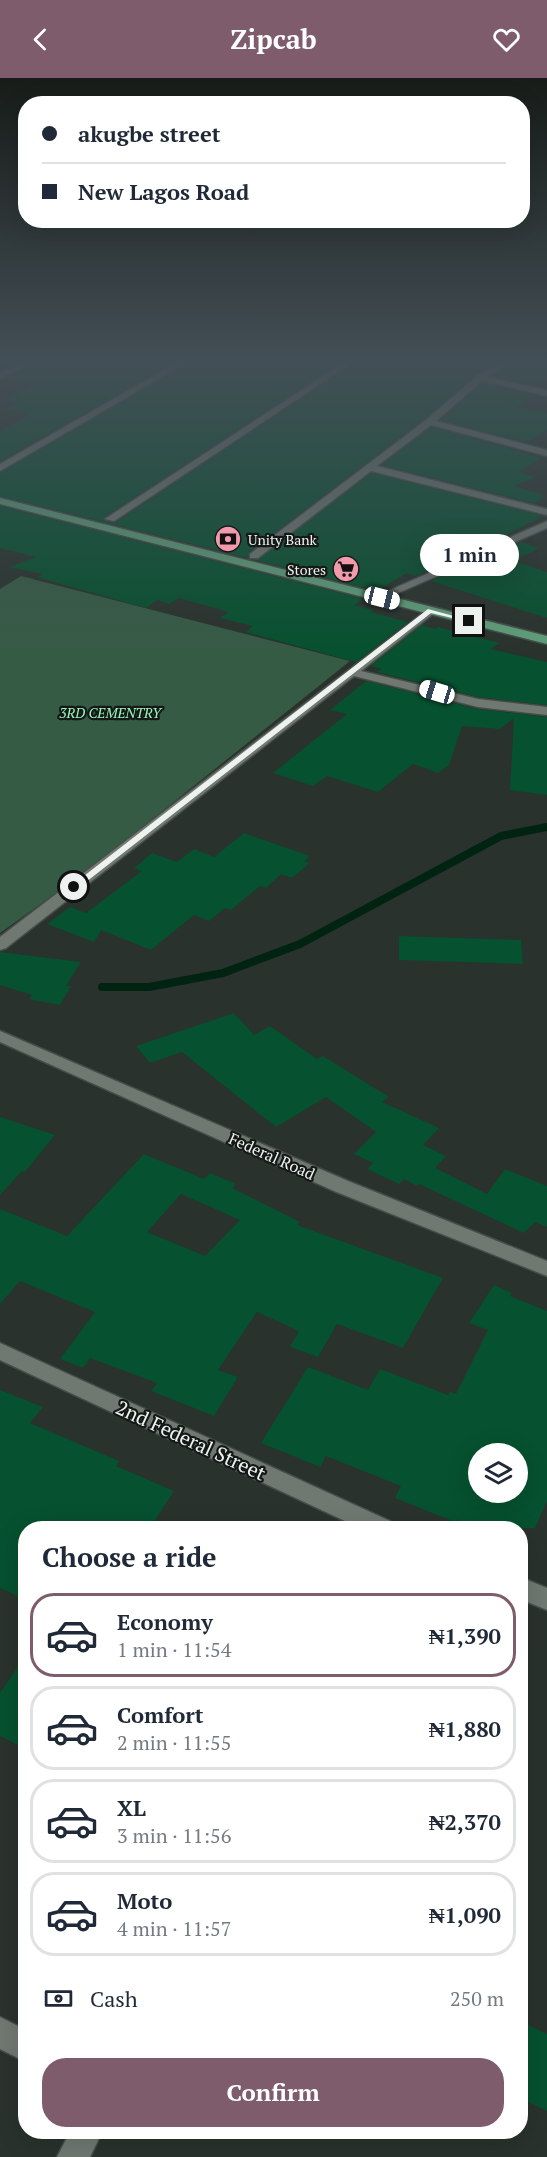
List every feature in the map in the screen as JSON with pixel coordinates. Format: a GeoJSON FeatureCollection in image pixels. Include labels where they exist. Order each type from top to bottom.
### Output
{"type":"FeatureCollection","features":[{"type":"Feature","properties":{"kind":"main road"},"geometry":{"type":"LineString","coordinates":[[0,492],[547,630]]}},
{"type":"Feature","properties":{"kind":"main road"},"geometry":{"type":"LineString","coordinates":[[0,501],[547,640]]}},
{"type":"Feature","properties":{"kind":"street"},"geometry":{"type":"LineString","coordinates":[[0,468],[14,460]]}},
{"type":"Feature","properties":{"kind":"street"},"geometry":{"type":"LineString","coordinates":[[110,519],[200,460]]}},
{"type":"Feature","properties":{"kind":"street"},"geometry":{"type":"LineString","coordinates":[[254,556],[377,460]]}},
{"type":"Feature","properties":{"kind":"street"},"geometry":{"type":"LineString","coordinates":[[368,467],[547,512]]}},
{"type":"Feature","properties":{"kind":"street"},"geometry":{"type":"LineString","coordinates":[[394,591],[547,524]]}},
{"type":"Feature","properties":{"kind":"street"},"geometry":{"type":"LineString","coordinates":[[0,945],[430,610]]}},
{"type":"Feature","properties":{"kind":"street"},"geometry":{"type":"LineString","coordinates":[[352,672],[478,703],[547,711]]}},
{"type":"Feature","properties":{"kind":"street","name":"Federal Road"},"geometry":{"type":"LineString","coordinates":[[0,1036],[341,1186],[547,1269]]}},
{"type":"Feature","properties":{"kind":"street","name":"2nd Federal Street"},"geometry":{"type":"LineString","coordinates":[[0,1351],[367,1521]]}},
{"type":"Feature","properties":{"kind":"street"},"geometry":{"type":"LineString","coordinates":[[528,1591],[547,1599]]}},
{"type":"Feature","properties":{"kind":"street"},"geometry":{"type":"LineString","coordinates":[[0,2032],[18,2042]]}},
{"type":"Feature","properties":{"kind":"street"},"geometry":{"type":"LineString","coordinates":[[73,2157],[83,2139]]}},
{"type":"Feature","properties":{"kind":"green space","name":"3RD CEMENTRY"},"geometry":{"type":"Polygon","coordinates":[[[21,576],[350,661],[91,868],[0,933],[0,589],[21,576]]]}},
{"type":"Feature","properties":{"kind":"building"},"geometry":{"type":"Polygon","coordinates":[[[22,460],[191,460],[104,517],[105,521],[115,523],[209,460],[370,460],[249,552],[248,558],[0,496],[0,473],[22,460]]]}},
{"type":"Feature","properties":{"kind":"building"},"geometry":{"type":"Polygon","coordinates":[[[388,460],[539,460],[518,472],[535,477],[514,486],[546,496],[534,503],[382,465],[388,460]]]}},
{"type":"Feature","properties":{"kind":"building"},"geometry":{"type":"Polygon","coordinates":[[[372,473],[543,516],[504,536],[506,537],[416,576],[407,573],[377,591],[256,560],[372,473]]]}},
{"type":"Feature","properties":{"kind":"building"},"geometry":{"type":"Polygon","coordinates":[[[0,506],[363,599],[354,605],[373,610],[370,612],[408,622],[356,662],[246,632],[253,626],[220,618],[229,612],[179,598],[169,604],[158,600],[146,608],[37,577],[43,574],[9,567],[36,557],[0,548],[0,506]]]}},
{"type":"Feature","properties":{"kind":"building"},"geometry":{"type":"Polygon","coordinates":[[[521,542],[539,548],[514,561],[547,572],[547,618],[431,581],[521,542]]]}},
{"type":"Feature","properties":{"kind":"building"},"geometry":{"type":"Polygon","coordinates":[[[422,625],[500,643],[490,649],[547,662],[547,705],[478,697],[377,672],[382,669],[371,666],[422,625]]]}},
{"type":"Feature","properties":{"kind":"building"},"geometry":{"type":"Polygon","coordinates":[[[366,681],[477,709],[547,717],[547,795],[510,790],[514,718],[500,729],[462,726],[449,765],[438,773],[413,764],[378,792],[327,776],[313,786],[273,773],[347,714],[330,710],[366,681]]]}},
{"type":"Feature","properties":{"kind":"building"},"geometry":{"type":"Polygon","coordinates":[[[244,833],[310,856],[304,861],[310,863],[292,878],[281,874],[266,888],[260,886],[231,910],[225,908],[209,921],[194,915],[151,950],[101,930],[94,942],[47,924],[70,907],[86,913],[142,871],[134,868],[152,853],[177,862],[194,849],[214,857],[244,833]]]}},
{"type":"Feature","properties":{"kind":"building"},"geometry":{"type":"Polygon","coordinates":[[[399,936],[521,940],[523,964],[399,960],[399,936]]]}},
{"type":"Feature","properties":{"kind":"building"},"geometry":{"type":"Polygon","coordinates":[[[0,952],[81,962],[66,986],[71,986],[60,1005],[29,999],[32,995],[0,985],[0,952]]]}},
{"type":"Feature","properties":{"kind":"building"},"geometry":{"type":"Polygon","coordinates":[[[234,1013],[254,1035],[270,1026],[317,1059],[323,1056],[389,1097],[382,1102],[439,1128],[423,1145],[446,1156],[435,1168],[487,1194],[505,1169],[547,1186],[547,1227],[535,1222],[524,1233],[419,1184],[417,1186],[404,1179],[399,1184],[367,1169],[373,1163],[354,1154],[376,1132],[326,1097],[276,1127],[182,1052],[150,1063],[136,1046],[234,1013]]]}},
{"type":"Feature","properties":{"kind":"building"},"geometry":{"type":"Polygon","coordinates":[[[0,1117],[55,1135],[25,1172],[22,1171],[0,1195],[0,1117]]]}},
{"type":"Feature","properties":{"kind":"building"},"geometry":{"type":"Polygon","coordinates":[[[144,1154],[204,1179],[210,1173],[236,1184],[232,1188],[300,1222],[297,1225],[443,1278],[403,1348],[337,1324],[318,1357],[290,1347],[299,1331],[257,1312],[218,1370],[238,1377],[214,1416],[151,1391],[157,1383],[90,1358],[83,1368],[60,1359],[95,1312],[20,1281],[0,1304],[0,1209],[67,1236],[144,1154]],[[181,1194],[147,1232],[205,1256],[240,1220],[181,1194]]]}},
{"type":"Feature","properties":{"kind":"building"},"geometry":{"type":"Polygon","coordinates":[[[494,1285],[512,1293],[510,1296],[547,1311],[547,1501],[535,1528],[528,1528],[528,1521],[452,1521],[395,1498],[401,1486],[326,1456],[320,1467],[261,1443],[308,1367],[368,1390],[380,1369],[448,1395],[450,1392],[456,1394],[488,1330],[469,1323],[494,1285]]]}},
{"type":"Feature","properties":{"kind":"building"},"geometry":{"type":"Polygon","coordinates":[[[0,1390],[43,1407],[30,1423],[119,1461],[116,1466],[174,1491],[155,1521],[18,1521],[18,1596],[0,1588],[0,1390]]]}},
{"type":"Feature","properties":{"kind":"building"},"geometry":{"type":"Polygon","coordinates":[[[18,1667],[18,1745],[0,1736],[0,1693],[18,1667]]]}},
{"type":"Feature","properties":{"kind":"building"},"geometry":{"type":"Polygon","coordinates":[[[528,2025],[547,2034],[547,2111],[528,2102],[528,2025]]]}},
{"type":"Feature","properties":{"kind":"waterway"},"geometry":{"type":"LineString","coordinates":[[102,987],[149,987],[223,973],[300,944],[501,836],[547,827]]}},
{"type":"Feature","properties":{"kind":"place","name":"Unity Bank"},"geometry":{"type":"Point","coordinates":[228,539]}},
{"type":"Feature","properties":{"kind":"place","name":"Stores"},"geometry":{"type":"Point","coordinates":[346,569]}},
{"type":"Feature","properties":{"kind":"route"},"geometry":{"type":"LineString","coordinates":[[74,887],[430,610],[469,621]]}}]}
